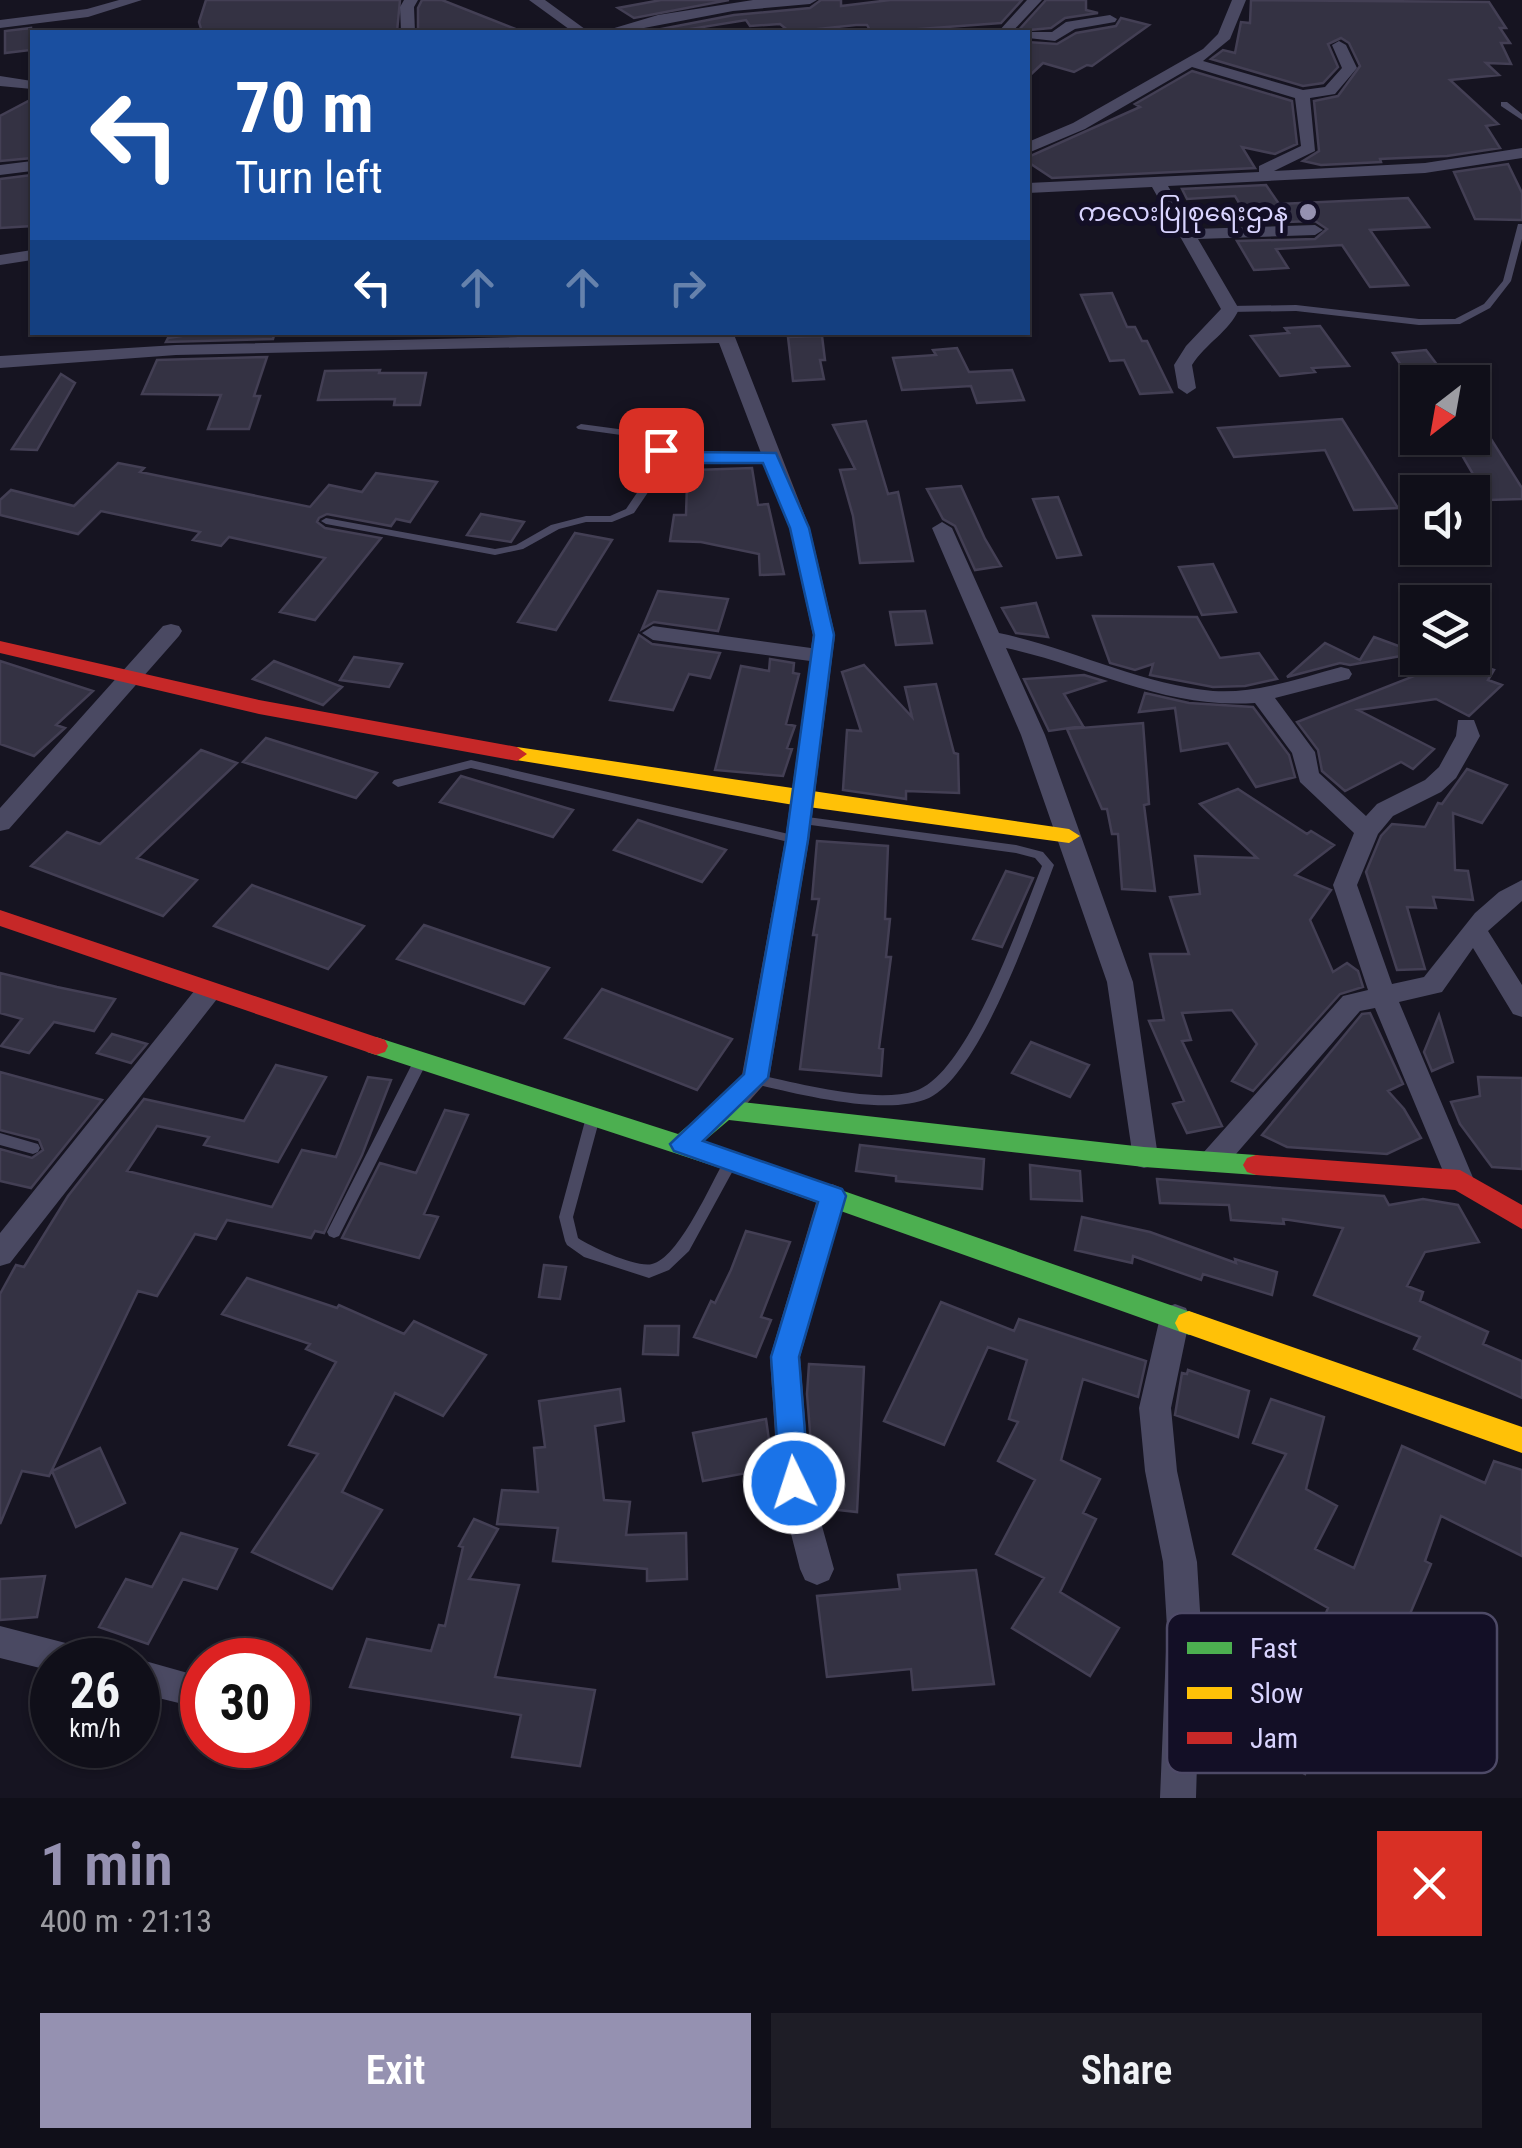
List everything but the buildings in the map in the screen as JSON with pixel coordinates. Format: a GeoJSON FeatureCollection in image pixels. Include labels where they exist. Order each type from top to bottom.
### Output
{"type":"FeatureCollection","features":[{"type":"Feature","properties":{"kind":"main road"},"geometry":{"type":"LineString","coordinates":[[0,647],[126,681],[800,821],[1069,836]]}},
{"type":"Feature","properties":{"kind":"main road"},"geometry":{"type":"LineString","coordinates":[[0,918],[208,992],[683,1144],[1522,1440]]}},
{"type":"Feature","properties":{"kind":"main road"},"geometry":{"type":"LineString","coordinates":[[683,1144],[724,1110],[1144,1156],[1460,1180],[1522,1218]]}},
{"type":"Feature","properties":{"kind":"street"},"geometry":{"type":"LineString","coordinates":[[4,25],[154,0]]}},
{"type":"Feature","properties":{"kind":"street"},"geometry":{"type":"LineString","coordinates":[[408,30],[407,6],[411,0]]}},
{"type":"Feature","properties":{"kind":"street"},"geometry":{"type":"LineString","coordinates":[[536,0],[579,30]]}},
{"type":"Feature","properties":{"kind":"street"},"geometry":{"type":"LineString","coordinates":[[664,0],[676,15]]}},
{"type":"Feature","properties":{"kind":"street"},"geometry":{"type":"LineString","coordinates":[[616,30],[676,15],[757,2],[810,0]]}},
{"type":"Feature","properties":{"kind":"street"},"geometry":{"type":"LineString","coordinates":[[1007,30],[1035,0]]}},
{"type":"Feature","properties":{"kind":"street"},"geometry":{"type":"LineString","coordinates":[[1030,147],[1079,126],[1191,62],[1225,36],[1239,0]]}},
{"type":"Feature","properties":{"kind":"street"},"geometry":{"type":"LineString","coordinates":[[1030,34],[1055,37],[1071,25],[1110,19]]}},
{"type":"Feature","properties":{"kind":"street"},"geometry":{"type":"LineString","coordinates":[[1191,62],[1302,95],[1330,90],[1350,68],[1339,44]]}},
{"type":"Feature","properties":{"kind":"street"},"geometry":{"type":"LineString","coordinates":[[0,81],[30,85]]}},
{"type":"Feature","properties":{"kind":"street"},"geometry":{"type":"LineString","coordinates":[[1239,177],[1309,148],[1302,95]]}},
{"type":"Feature","properties":{"kind":"street"},"geometry":{"type":"LineString","coordinates":[[1030,188],[1426,168],[1522,152]]}},
{"type":"Feature","properties":{"kind":"street"},"geometry":{"type":"LineString","coordinates":[[0,170],[30,166]]}},
{"type":"Feature","properties":{"kind":"street"},"geometry":{"type":"LineString","coordinates":[[1157,181],[1230,308],[1229,314],[1192,350],[1183,365],[1188,388]]}},
{"type":"Feature","properties":{"kind":"street"},"geometry":{"type":"LineString","coordinates":[[1187,234],[1315,230]]}},
{"type":"Feature","properties":{"kind":"street"},"geometry":{"type":"LineString","coordinates":[[0,260],[30,255]]}},
{"type":"Feature","properties":{"kind":"street"},"geometry":{"type":"LineString","coordinates":[[0,362],[176,350],[724,335],[800,528],[824,635],[800,821],[755,1078],[724,1110]]}},
{"type":"Feature","properties":{"kind":"street"},"geometry":{"type":"LineString","coordinates":[[942,528],[1033,735],[1120,982],[1144,1156]]}},
{"type":"Feature","properties":{"kind":"street"},"geometry":{"type":"LineString","coordinates":[[0,823],[172,631]]}},
{"type":"Feature","properties":{"kind":"street"},"geometry":{"type":"LineString","coordinates":[[653,633],[822,656]]}},
{"type":"Feature","properties":{"kind":"street"},"geometry":{"type":"LineString","coordinates":[[990,638],[1047,650],[1141,684],[1216,698],[1261,694],[1341,674]]}},
{"type":"Feature","properties":{"kind":"street"},"geometry":{"type":"LineString","coordinates":[[1261,694],[1304,752],[1308,776],[1367,831]]}},
{"type":"Feature","properties":{"kind":"street"},"geometry":{"type":"LineString","coordinates":[[1460,1180],[1383,996],[1346,885],[1367,831],[1385,810],[1433,786],[1448,772],[1468,736],[1466,725]]}},
{"type":"Feature","properties":{"kind":"street"},"geometry":{"type":"LineString","coordinates":[[1213,1161],[1352,1003],[1433,985],[1475,930],[1504,899],[1522,889]]}},
{"type":"Feature","properties":{"kind":"street"},"geometry":{"type":"LineString","coordinates":[[1475,930],[1522,1007]]}},
{"type":"Feature","properties":{"kind":"street"},"geometry":{"type":"LineString","coordinates":[[0,1254],[208,992]]}},
{"type":"Feature","properties":{"kind":"street"},"geometry":{"type":"LineString","coordinates":[[817,1569],[794,1483],[785,1357],[832,1196]]}},
{"type":"Feature","properties":{"kind":"street"},"geometry":{"type":"LineString","coordinates":[[1175,1317],[1155,1408],[1183,1613]]}},
{"type":"Feature","properties":{"kind":"street"},"geometry":{"type":"LineString","coordinates":[[0,1642],[30,1649]]}},
{"type":"Feature","properties":{"kind":"street"},"geometry":{"type":"LineString","coordinates":[[1178,1798],[1179,1773]]}},
{"type":"Feature","properties":{"kind":"lane"},"geometry":{"type":"LineString","coordinates":[[1504,104],[1522,118]]}},
{"type":"Feature","properties":{"kind":"lane"},"geometry":{"type":"LineString","coordinates":[[1230,308],[1296,308],[1440,324],[1456,322],[1487,306],[1508,281],[1521,226]]}},
{"type":"Feature","properties":{"kind":"lane"},"geometry":{"type":"LineString","coordinates":[[582,427],[630,432],[682,457],[770,457]]}},
{"type":"Feature","properties":{"kind":"lane"},"geometry":{"type":"LineString","coordinates":[[326,521],[494,552],[520,547],[555,527],[586,519],[612,518],[630,511],[651,480],[682,457]]}},
{"type":"Feature","properties":{"kind":"lane"},"geometry":{"type":"LineString","coordinates":[[398,782],[470,764],[800,821],[1016,850],[1039,855],[1048,865],[1000,985],[950,1075],[924,1094],[895,1098],[820,1094],[755,1078]]}},
{"type":"Feature","properties":{"kind":"lane"},"geometry":{"type":"LineString","coordinates":[[334,1232],[422,1060]]}},
{"type":"Feature","properties":{"kind":"lane"},"geometry":{"type":"LineString","coordinates":[[594,1114],[566,1216],[572,1241],[589,1253],[649,1272],[664,1266],[684,1248],[731,1161]]}},
{"type":"Feature","properties":{"kind":"lane"},"geometry":{"type":"LineString","coordinates":[[0,1139],[32,1148]]}},
{"type":"Feature","properties":{"kind":"traffic: fast"},"geometry":{"type":"LineString","coordinates":[[376,1046],[731,1161],[1189,1323]]}},
{"type":"Feature","properties":{"kind":"traffic: fast"},"geometry":{"type":"LineString","coordinates":[[683,1144],[724,1110],[1144,1157],[1256,1165]]}},
{"type":"Feature","properties":{"kind":"traffic: slow"},"geometry":{"type":"LineString","coordinates":[[517,754],[1069,836]]}},
{"type":"Feature","properties":{"kind":"traffic: slow"},"geometry":{"type":"LineString","coordinates":[[1189,1323],[1522,1440]]}},
{"type":"Feature","properties":{"kind":"traffic: jam"},"geometry":{"type":"LineString","coordinates":[[0,647],[259,707],[517,754]]}},
{"type":"Feature","properties":{"kind":"traffic: jam"},"geometry":{"type":"LineString","coordinates":[[0,918],[376,1046]]}},
{"type":"Feature","properties":{"kind":"traffic: jam"},"geometry":{"type":"LineString","coordinates":[[1256,1165],[1460,1180],[1522,1218]]}},
{"type":"Feature","properties":{"kind":"place","name":"ကလေးပြုစုရေးဌာန"},"geometry":{"type":"Point","coordinates":[1308,212]}},
{"type":"Feature","properties":{"kind":"route"},"geometry":{"type":"LineString","coordinates":[[661,450],[682,457],[770,457],[800,528],[824,635],[797,840],[755,1078],[683,1144],[832,1196],[785,1357],[794,1483]]}}]}
